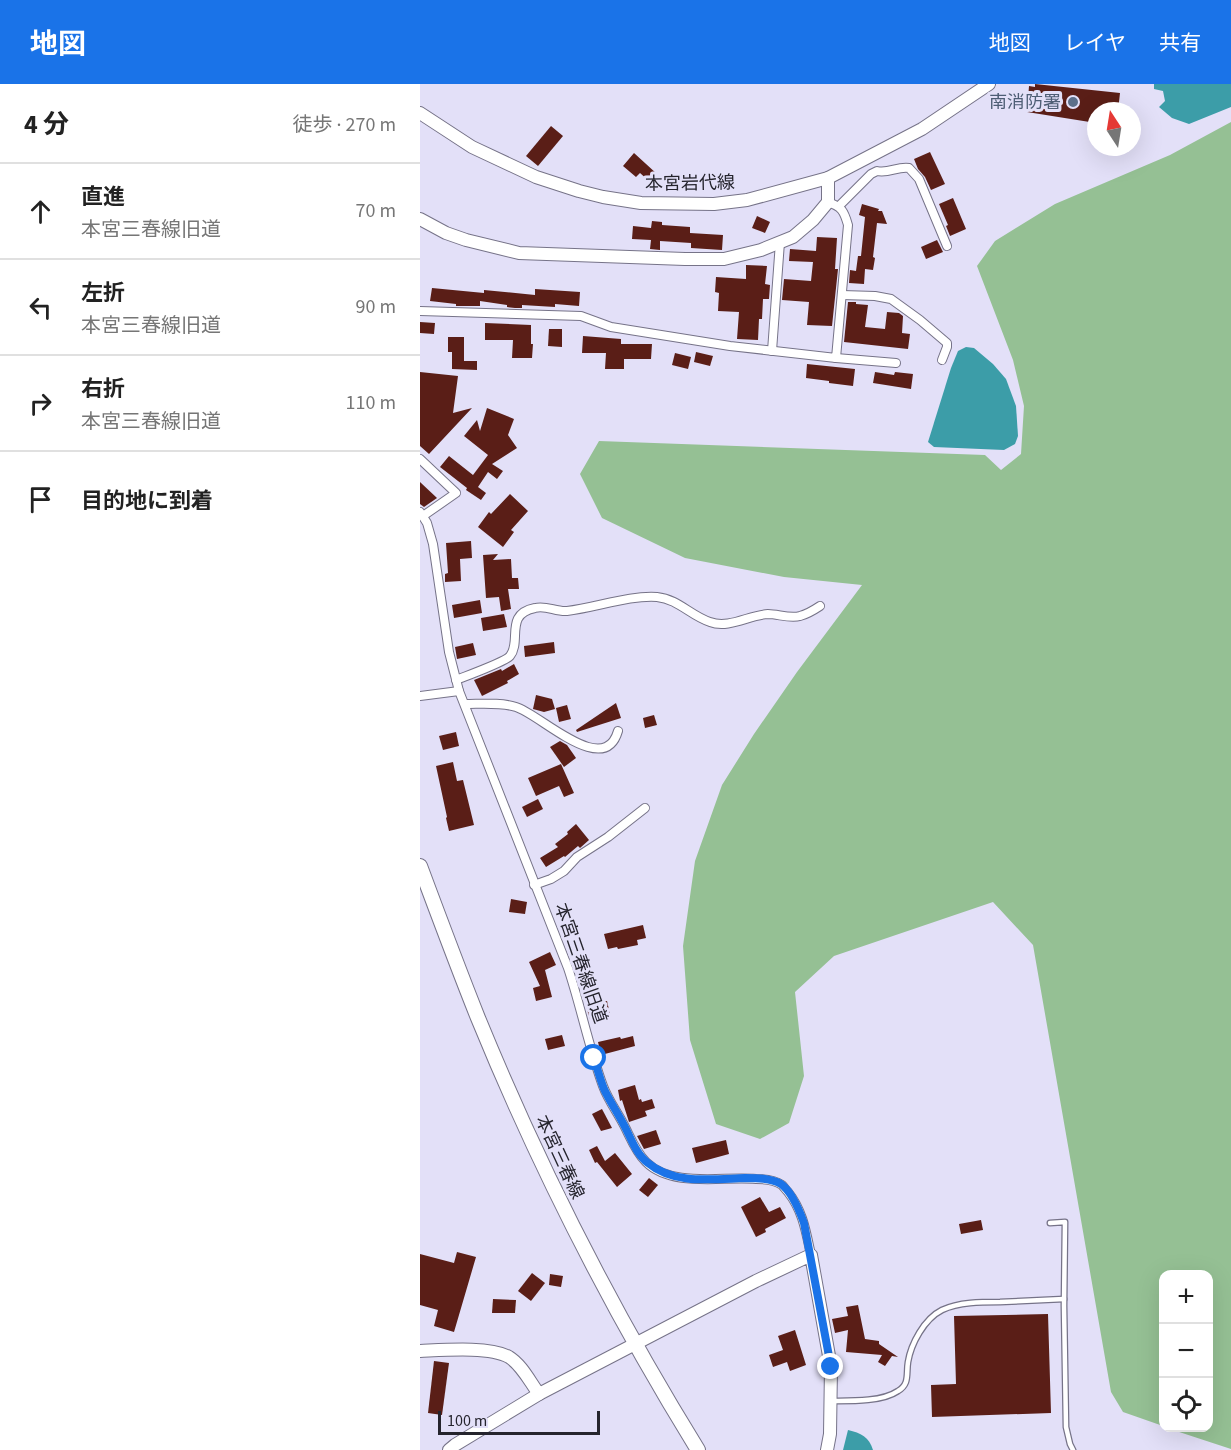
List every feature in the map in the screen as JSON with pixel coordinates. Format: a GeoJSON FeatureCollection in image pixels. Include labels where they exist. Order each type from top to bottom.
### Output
{"type":"FeatureCollection","features":[{"type":"Feature","properties":{"kind":"main road","name":"本宮三春線"},"geometry":{"type":"LineString","coordinates":[[420,866],[478,1019],[575,1232],[636,1344],[698,1450]]}},
{"type":"Feature","properties":{"kind":"street","name":"本宮岩代線"},"geometry":{"type":"LineString","coordinates":[[420,113],[472,147],[536,177],[603,197],[641,203],[714,204],[747,200],[828,178],[922,129],[989,84]]}},
{"type":"Feature","properties":{"kind":"street"},"geometry":{"type":"LineString","coordinates":[[420,219],[446,233],[466,240],[529,254],[724,259],[762,250],[793,237],[871,174],[903,167],[909,168],[919,179],[947,246]]}},
{"type":"Feature","properties":{"kind":"street"},"geometry":{"type":"LineString","coordinates":[[828,178],[833,204],[846,217],[848,225],[836,358]]}},
{"type":"Feature","properties":{"kind":"street"},"geometry":{"type":"LineString","coordinates":[[772,351],[780,242]]}},
{"type":"Feature","properties":{"kind":"street"},"geometry":{"type":"LineString","coordinates":[[842,295],[891,299],[946,343],[947,347],[942,360]]}},
{"type":"Feature","properties":{"kind":"street"},"geometry":{"type":"LineString","coordinates":[[420,311],[581,316],[612,327],[730,346],[896,363]]}},
{"type":"Feature","properties":{"kind":"street"},"geometry":{"type":"LineString","coordinates":[[420,459],[456,493],[422,514]]}},
{"type":"Feature","properties":{"kind":"street","name":"本宮三春線旧道"},"geometry":{"type":"LineString","coordinates":[[422,514],[433,544],[449,652],[459,691],[577,996],[604,1089],[636,1150],[647,1163],[673,1176],[694,1179],[768,1179],[782,1184],[798,1208],[811,1255],[831,1367],[830,1434],[827,1450]]}},
{"type":"Feature","properties":{"kind":"street"},"geometry":{"type":"LineString","coordinates":[[456,680],[509,658],[513,649],[516,623],[520,615],[536,608],[545,607],[563,611],[639,597],[657,597],[674,602],[706,621],[720,624],[767,614],[797,617],[810,613],[820,606]]}},
{"type":"Feature","properties":{"kind":"street"},"geometry":{"type":"LineString","coordinates":[[420,696],[459,691]]}},
{"type":"Feature","properties":{"kind":"street"},"geometry":{"type":"LineString","coordinates":[[465,704],[496,704],[519,708],[579,744],[595,749],[606,748],[613,743],[618,731]]}},
{"type":"Feature","properties":{"kind":"street"},"geometry":{"type":"LineString","coordinates":[[534,885],[564,871],[577,857],[608,837],[645,808]]}},
{"type":"Feature","properties":{"kind":"street"},"geometry":{"type":"LineString","coordinates":[[449,1450],[455,1444],[539,1394],[756,1281],[811,1255]]}},
{"type":"Feature","properties":{"kind":"street"},"geometry":{"type":"LineString","coordinates":[[420,1351],[473,1350],[494,1352],[509,1357],[520,1366],[539,1394]]}},
{"type":"Feature","properties":{"kind":"lane"},"geometry":{"type":"LineString","coordinates":[[1050,1223],[1065,1222],[1066,1427],[1070,1444],[1074,1450]]}},
{"type":"Feature","properties":{"kind":"lane"},"geometry":{"type":"LineString","coordinates":[[831,1401],[884,1396],[904,1386],[908,1379],[908,1363],[918,1334],[940,1310],[975,1302],[1064,1299]]}},
{"type":"Feature","properties":{"kind":"green space"},"geometry":{"type":"Polygon","coordinates":[[[1231,122],[1231,1449],[1179,1432],[1213,1432],[1213,1270],[1159,1270],[1159,1425],[1123,1412],[1111,1392],[1033,945],[993,902],[834,956],[795,992],[804,1076],[789,1123],[760,1139],[716,1124],[690,1040],[683,946],[695,861],[722,785],[797,672],[862,585],[784,577],[685,558],[602,518],[580,474],[599,441],[985,455],[1001,470],[1021,454],[1024,406],[1013,360],[977,266],[995,241],[1055,204],[1170,155],[1231,122]]]}},
{"type":"Feature","properties":{"kind":"water"},"geometry":{"type":"Polygon","coordinates":[[[1154,84],[1231,84],[1231,107],[1189,124],[1172,118],[1159,107],[1165,101],[1163,91],[1154,89],[1154,84]]]}},
{"type":"Feature","properties":{"kind":"water"},"geometry":{"type":"Polygon","coordinates":[[[966,347],[974,348],[1006,379],[1016,406],[1018,436],[1015,444],[1004,450],[934,447],[928,442],[951,368],[958,351],[966,347]]]}},
{"type":"Feature","properties":{"kind":"water"},"geometry":{"type":"Polygon","coordinates":[[[848,1430],[864,1436],[873,1450],[843,1450],[848,1430]]]}},
{"type":"Feature","properties":{"kind":"building","name":"南消防署"},"geometry":{"type":"Polygon","coordinates":[[[1035,84],[1120,93],[1119,102],[1087,102],[1087,122],[1027,112],[1029,86],[1035,87],[1035,84]]]}},
{"type":"Feature","properties":{"kind":"building"},"geometry":{"type":"Polygon","coordinates":[[[551,126],[563,136],[538,166],[526,156],[551,126]]]}},
{"type":"Feature","properties":{"kind":"building"},"geometry":{"type":"Polygon","coordinates":[[[930,152],[945,184],[931,190],[914,159],[930,152]]]}},
{"type":"Feature","properties":{"kind":"building"},"geometry":{"type":"Polygon","coordinates":[[[634,153],[657,174],[650,182],[640,173],[636,177],[623,166],[634,153]]]}},
{"type":"Feature","properties":{"kind":"building"},"geometry":{"type":"Polygon","coordinates":[[[953,198],[966,229],[950,236],[939,204],[953,198]]]}},
{"type":"Feature","properties":{"kind":"building"},"geometry":{"type":"Polygon","coordinates":[[[862,204],[882,211],[887,224],[877,223],[873,270],[865,269],[864,284],[849,283],[850,270],[856,271],[858,256],[861,256],[865,217],[859,215],[862,204]]]}},
{"type":"Feature","properties":{"kind":"building"},"geometry":{"type":"Polygon","coordinates":[[[757,216],[770,222],[765,233],[752,228],[757,216]]]}},
{"type":"Feature","properties":{"kind":"building"},"geometry":{"type":"Polygon","coordinates":[[[652,221],[662,222],[662,225],[690,227],[690,233],[723,235],[722,250],[691,248],[691,243],[660,241],[660,250],[650,249],[651,240],[632,239],[633,226],[651,228],[652,221]]]}},
{"type":"Feature","properties":{"kind":"building"},"geometry":{"type":"Polygon","coordinates":[[[817,237],[837,238],[835,269],[838,269],[832,326],[807,325],[809,302],[782,300],[784,279],[811,281],[813,262],[789,261],[790,249],[816,251],[817,237]]]}},
{"type":"Feature","properties":{"kind":"building"},"geometry":{"type":"Polygon","coordinates":[[[937,240],[943,252],[926,259],[921,247],[937,240]]]}},
{"type":"Feature","properties":{"kind":"building"},"geometry":{"type":"Polygon","coordinates":[[[746,265],[767,266],[765,284],[770,285],[769,299],[763,299],[758,340],[737,339],[739,312],[718,311],[719,293],[715,292],[716,277],[746,279],[746,265]]]}},
{"type":"Feature","properties":{"kind":"building"},"geometry":{"type":"Polygon","coordinates":[[[432,288],[535,295],[535,289],[580,292],[579,306],[522,305],[522,308],[515,308],[480,301],[480,306],[456,306],[456,304],[430,301],[432,288]]]}},
{"type":"Feature","properties":{"kind":"building"},"geometry":{"type":"Polygon","coordinates":[[[848,302],[868,305],[865,327],[885,329],[887,312],[899,313],[903,316],[902,333],[910,334],[908,349],[844,342],[848,302]]]}},
{"type":"Feature","properties":{"kind":"building"},"geometry":{"type":"Polygon","coordinates":[[[420,322],[435,323],[434,334],[420,333],[420,322]]]}},
{"type":"Feature","properties":{"kind":"building"},"geometry":{"type":"Polygon","coordinates":[[[485,323],[531,325],[532,358],[512,358],[513,340],[485,340],[485,323]]]}},
{"type":"Feature","properties":{"kind":"building"},"geometry":{"type":"Polygon","coordinates":[[[549,329],[562,329],[562,347],[548,346],[549,329]]]}},
{"type":"Feature","properties":{"kind":"building"},"geometry":{"type":"Polygon","coordinates":[[[583,336],[621,339],[621,344],[652,344],[651,359],[624,359],[624,369],[605,369],[606,353],[582,353],[583,336]]]}},
{"type":"Feature","properties":{"kind":"building"},"geometry":{"type":"Polygon","coordinates":[[[448,337],[464,337],[464,361],[477,361],[477,370],[452,369],[452,352],[448,352],[448,337]]]}},
{"type":"Feature","properties":{"kind":"building"},"geometry":{"type":"Polygon","coordinates":[[[696,352],[713,356],[710,366],[694,362],[696,352]]]}},
{"type":"Feature","properties":{"kind":"building"},"geometry":{"type":"Polygon","coordinates":[[[675,353],[691,357],[688,369],[672,365],[675,353]]]}},
{"type":"Feature","properties":{"kind":"building"},"geometry":{"type":"Polygon","coordinates":[[[807,364],[855,369],[853,386],[806,378],[807,364]]]}},
{"type":"Feature","properties":{"kind":"building"},"geometry":{"type":"Polygon","coordinates":[[[420,372],[458,376],[453,413],[472,408],[429,454],[420,446],[420,372]]]}},
{"type":"Feature","properties":{"kind":"building"},"geometry":{"type":"Polygon","coordinates":[[[875,372],[894,375],[895,372],[913,374],[911,389],[873,383],[875,372]]]}},
{"type":"Feature","properties":{"kind":"building"},"geometry":{"type":"Polygon","coordinates":[[[487,408],[514,419],[508,435],[517,448],[492,464],[503,471],[497,479],[488,472],[478,487],[486,493],[481,500],[440,467],[449,456],[473,475],[488,455],[464,436],[477,420],[480,431],[487,408]]]}},
{"type":"Feature","properties":{"kind":"building"},"geometry":{"type":"Polygon","coordinates":[[[420,482],[437,498],[424,507],[420,504],[420,482]]]}},
{"type":"Feature","properties":{"kind":"building"},"geometry":{"type":"Polygon","coordinates":[[[510,494],[528,511],[511,530],[514,532],[503,547],[478,527],[489,512],[491,514],[510,494]]]}},
{"type":"Feature","properties":{"kind":"building"},"geometry":{"type":"Polygon","coordinates":[[[471,541],[472,558],[460,559],[461,581],[445,582],[445,574],[448,573],[446,543],[471,541]]]}},
{"type":"Feature","properties":{"kind":"building"},"geometry":{"type":"Polygon","coordinates":[[[498,554],[493,560],[511,559],[512,578],[518,578],[519,589],[508,589],[511,609],[501,611],[499,597],[486,598],[483,555],[498,554]]]}},
{"type":"Feature","properties":{"kind":"building"},"geometry":{"type":"Polygon","coordinates":[[[480,600],[482,613],[454,618],[452,605],[480,600]]]}},
{"type":"Feature","properties":{"kind":"building"},"geometry":{"type":"Polygon","coordinates":[[[504,614],[507,627],[483,631],[481,618],[504,614]]]}},
{"type":"Feature","properties":{"kind":"building"},"geometry":{"type":"Polygon","coordinates":[[[554,642],[555,653],[525,657],[524,646],[554,642]]]}},
{"type":"Feature","properties":{"kind":"building"},"geometry":{"type":"Polygon","coordinates":[[[473,643],[476,655],[457,659],[455,647],[473,643]]]}},
{"type":"Feature","properties":{"kind":"building"},"geometry":{"type":"Polygon","coordinates":[[[514,664],[519,674],[507,681],[508,683],[482,696],[474,680],[501,669],[502,671],[514,664]]]}},
{"type":"Feature","properties":{"kind":"building"},"geometry":{"type":"Polygon","coordinates":[[[536,695],[552,699],[555,709],[544,712],[533,709],[536,695]]]}},
{"type":"Feature","properties":{"kind":"building"},"geometry":{"type":"Polygon","coordinates":[[[616,703],[621,718],[577,732],[576,730],[616,703]]]}},
{"type":"Feature","properties":{"kind":"building"},"geometry":{"type":"Polygon","coordinates":[[[567,705],[571,719],[559,722],[556,708],[567,705]]]}},
{"type":"Feature","properties":{"kind":"building"},"geometry":{"type":"Polygon","coordinates":[[[654,715],[657,725],[645,728],[643,718],[654,715]]]}},
{"type":"Feature","properties":{"kind":"building"},"geometry":{"type":"Polygon","coordinates":[[[456,732],[459,746],[443,750],[439,736],[456,732]]]}},
{"type":"Feature","properties":{"kind":"building"},"geometry":{"type":"Polygon","coordinates":[[[560,741],[567,745],[576,758],[564,767],[550,747],[560,741]]]}},
{"type":"Feature","properties":{"kind":"building"},"geometry":{"type":"Polygon","coordinates":[[[453,762],[457,781],[463,780],[474,825],[449,831],[436,766],[453,762]]]}},
{"type":"Feature","properties":{"kind":"building"},"geometry":{"type":"Polygon","coordinates":[[[561,764],[574,793],[564,797],[559,786],[536,796],[528,778],[561,764]]]}},
{"type":"Feature","properties":{"kind":"building"},"geometry":{"type":"Polygon","coordinates":[[[538,799],[543,809],[527,817],[522,807],[538,799]]]}},
{"type":"Feature","properties":{"kind":"building"},"geometry":{"type":"Polygon","coordinates":[[[576,824],[589,840],[580,848],[578,846],[565,857],[546,867],[540,858],[558,847],[555,844],[576,824]]]}},
{"type":"Feature","properties":{"kind":"building"},"geometry":{"type":"Polygon","coordinates":[[[511,899],[527,902],[525,914],[509,912],[511,899]]]}},
{"type":"Feature","properties":{"kind":"building"},"geometry":{"type":"Polygon","coordinates":[[[643,925],[646,938],[637,940],[638,945],[608,949],[604,934],[643,925]]]}},
{"type":"Feature","properties":{"kind":"building"},"geometry":{"type":"Polygon","coordinates":[[[550,952],[556,965],[545,970],[552,997],[536,1001],[533,988],[540,986],[529,962],[550,952]]]}},
{"type":"Feature","properties":{"kind":"building"},"geometry":{"type":"Polygon","coordinates":[[[607,1001],[610,1014],[590,1019],[586,1006],[607,1001]]]}},
{"type":"Feature","properties":{"kind":"building"},"geometry":{"type":"Polygon","coordinates":[[[562,1035],[565,1046],[548,1050],[545,1039],[562,1035]]]}},
{"type":"Feature","properties":{"kind":"building"},"geometry":{"type":"Polygon","coordinates":[[[633,1036],[635,1046],[601,1055],[598,1042],[633,1036]]]}},
{"type":"Feature","properties":{"kind":"building"},"geometry":{"type":"Polygon","coordinates":[[[635,1085],[639,1100],[641,1099],[642,1102],[652,1099],[655,1108],[645,1111],[647,1116],[629,1122],[618,1090],[635,1085]]]}},
{"type":"Feature","properties":{"kind":"building"},"geometry":{"type":"Polygon","coordinates":[[[602,1109],[612,1128],[601,1131],[592,1114],[602,1109]]]}},
{"type":"Feature","properties":{"kind":"building"},"geometry":{"type":"Polygon","coordinates":[[[656,1130],[661,1144],[644,1149],[637,1136],[656,1130]]]}},
{"type":"Feature","properties":{"kind":"building"},"geometry":{"type":"Polygon","coordinates":[[[726,1140],[729,1154],[696,1163],[692,1148],[726,1140]]]}},
{"type":"Feature","properties":{"kind":"building"},"geometry":{"type":"Polygon","coordinates":[[[597,1146],[605,1161],[615,1153],[632,1174],[617,1187],[597,1162],[595,1163],[589,1150],[597,1146]]]}},
{"type":"Feature","properties":{"kind":"building"},"geometry":{"type":"Polygon","coordinates":[[[649,1178],[658,1185],[648,1197],[639,1190],[649,1178]]]}},
{"type":"Feature","properties":{"kind":"building"},"geometry":{"type":"Polygon","coordinates":[[[760,1197],[769,1212],[780,1207],[786,1218],[765,1229],[766,1232],[756,1237],[741,1207],[760,1197]]]}},
{"type":"Feature","properties":{"kind":"building"},"geometry":{"type":"Polygon","coordinates":[[[981,1220],[983,1230],[961,1234],[959,1224],[981,1220]]]}},
{"type":"Feature","properties":{"kind":"building"},"geometry":{"type":"Polygon","coordinates":[[[457,1252],[476,1257],[454,1332],[434,1326],[438,1310],[420,1305],[420,1254],[454,1263],[457,1252]]]}},
{"type":"Feature","properties":{"kind":"building"},"geometry":{"type":"Polygon","coordinates":[[[532,1273],[545,1283],[531,1301],[518,1291],[532,1273]]]}},
{"type":"Feature","properties":{"kind":"building"},"geometry":{"type":"Polygon","coordinates":[[[550,1274],[563,1276],[561,1287],[549,1285],[550,1274]]]}},
{"type":"Feature","properties":{"kind":"building"},"geometry":{"type":"Polygon","coordinates":[[[493,1299],[516,1300],[515,1313],[492,1313],[493,1299]]]}},
{"type":"Feature","properties":{"kind":"building"},"geometry":{"type":"Polygon","coordinates":[[[858,1305],[865,1339],[879,1341],[879,1344],[898,1357],[892,1356],[885,1366],[878,1362],[882,1355],[846,1352],[848,1330],[835,1333],[832,1319],[848,1316],[846,1307],[858,1305]]]}},
{"type":"Feature","properties":{"kind":"building"},"geometry":{"type":"Polygon","coordinates":[[[1048,1314],[1051,1413],[932,1417],[931,1385],[956,1384],[954,1316],[1048,1314]]]}},
{"type":"Feature","properties":{"kind":"building"},"geometry":{"type":"Polygon","coordinates":[[[795,1330],[806,1365],[790,1371],[787,1362],[773,1367],[769,1355],[783,1350],[778,1336],[795,1330]]]}},
{"type":"Feature","properties":{"kind":"building"},"geometry":{"type":"Polygon","coordinates":[[[434,1361],[449,1363],[442,1415],[428,1413],[434,1361]]]}},
{"type":"Feature","properties":{"kind":"place","name":"南消防署"},"geometry":{"type":"Point","coordinates":[1073,102]}},
{"type":"Feature","properties":{"kind":"route"},"geometry":{"type":"LineString","coordinates":[[594,1058],[604,1089],[636,1150],[647,1163],[673,1176],[694,1179],[768,1179],[782,1184],[798,1208],[804,1223],[831,1367]]}}]}
